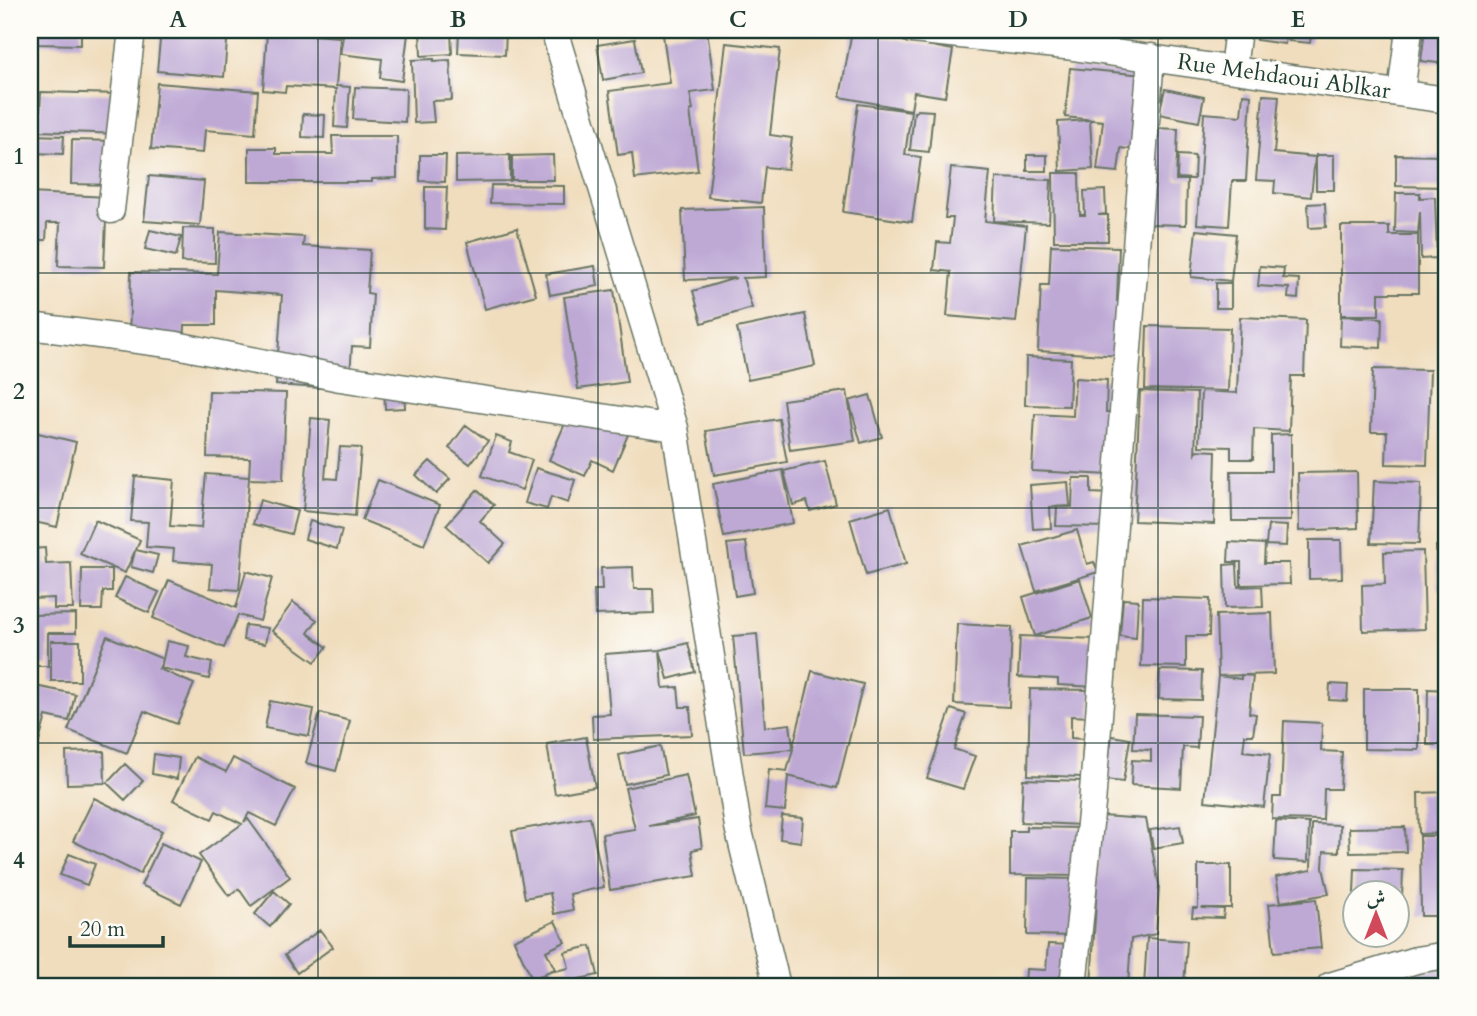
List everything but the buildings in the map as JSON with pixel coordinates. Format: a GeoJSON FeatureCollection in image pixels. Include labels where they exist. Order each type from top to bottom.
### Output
{"type":"FeatureCollection","features":[{"type":"Feature","properties":{"kind":"street"},"geometry":{"type":"LineString","coordinates":[[111,210],[132,30]]}},
{"type":"Feature","properties":{"kind":"street"},"geometry":{"type":"LineString","coordinates":[[554,30],[675,428],[738,827],[777,986]]}},
{"type":"Feature","properties":{"kind":"street","name":"Rue Mehdaoui Ablkar"},"geometry":{"type":"LineString","coordinates":[[912,30],[1066,38],[1151,57],[1447,100]]}},
{"type":"Feature","properties":{"kind":"street"},"geometry":{"type":"LineString","coordinates":[[1233,68],[1238,30]]}},
{"type":"Feature","properties":{"kind":"street"},"geometry":{"type":"LineString","coordinates":[[1401,93],[1409,30]]}},
{"type":"Feature","properties":{"kind":"street"},"geometry":{"type":"LineString","coordinates":[[1073,986],[1092,804],[1151,57]]}},
{"type":"Feature","properties":{"kind":"street"},"geometry":{"type":"LineString","coordinates":[[30,326],[176,345],[340,378],[675,428]]}},
{"type":"Feature","properties":{"kind":"street"},"geometry":{"type":"LineString","coordinates":[[1330,986],[1416,960],[1447,955]]}}]}
